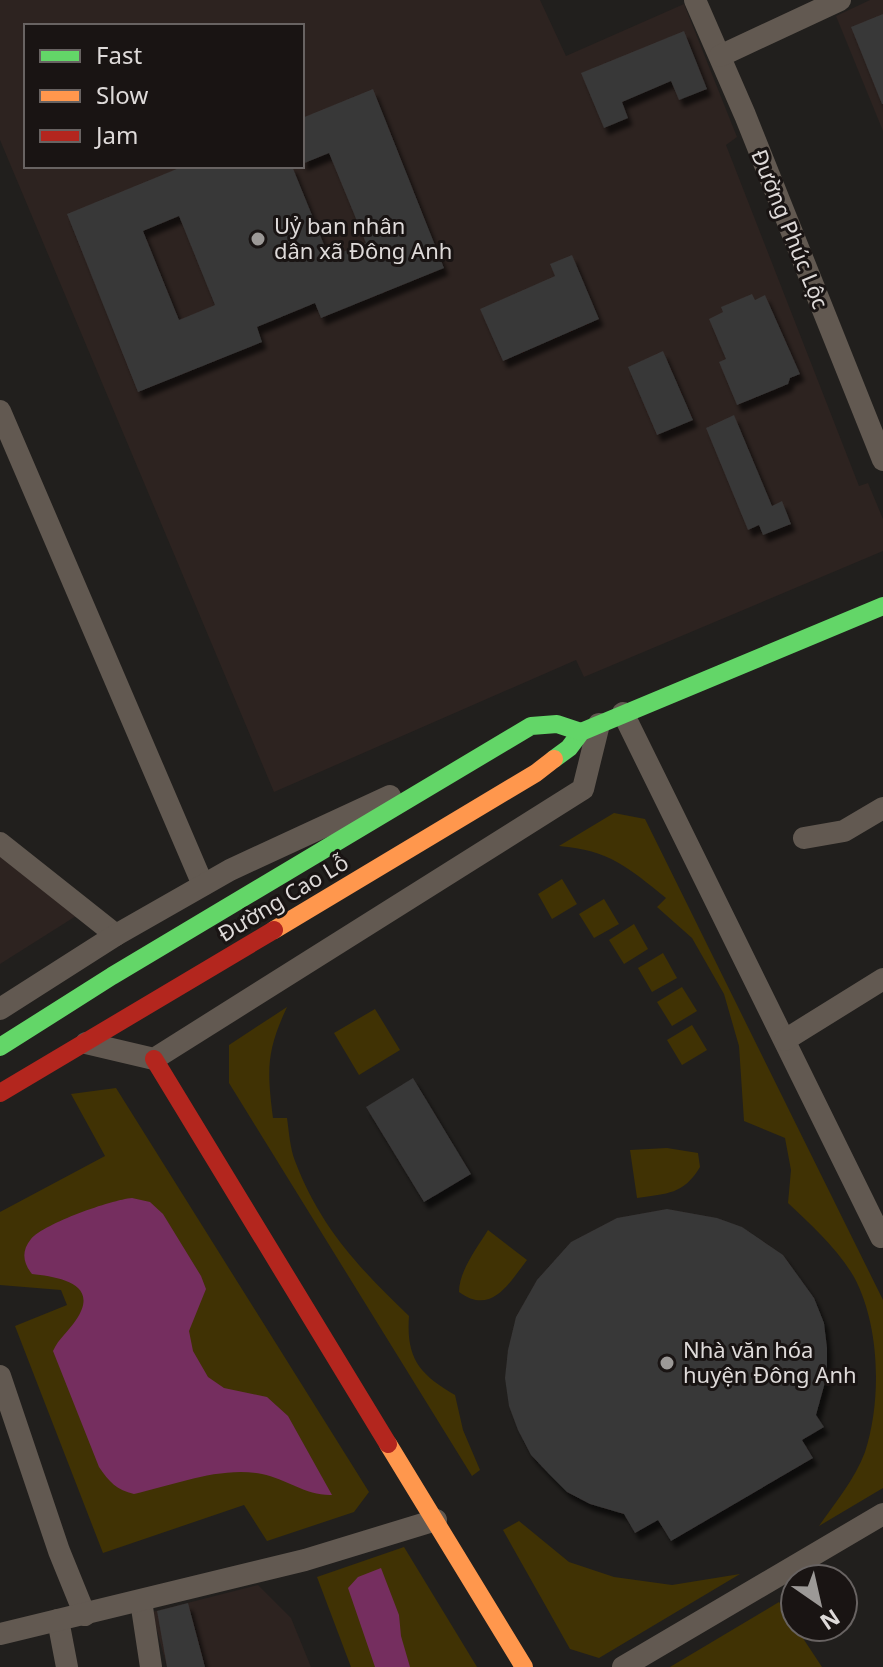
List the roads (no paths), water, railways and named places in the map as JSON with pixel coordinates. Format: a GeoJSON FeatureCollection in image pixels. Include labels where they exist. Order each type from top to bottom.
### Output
{"type":"FeatureCollection","features":[{"type":"Feature","properties":{"kind":"main road","name":"Đường Cao Lỗ"},"geometry":{"type":"LineString","coordinates":[[0,1093],[536,773],[590,728],[883,606]]}},
{"type":"Feature","properties":{"kind":"main road","name":"Đường Cao Lỗ"},"geometry":{"type":"LineString","coordinates":[[0,1047],[475,757],[531,726],[557,724],[590,728]]}},
{"type":"Feature","properties":{"kind":"main road"},"geometry":{"type":"LineString","coordinates":[[154,1059],[524,1667]]}},
{"type":"Feature","properties":{"kind":"street","name":"Đường Phúc Lộc"},"geometry":{"type":"LineString","coordinates":[[695,0],[883,460]]}},
{"type":"Feature","properties":{"kind":"street"},"geometry":{"type":"LineString","coordinates":[[720,56],[840,0]]}},
{"type":"Feature","properties":{"kind":"street"},"geometry":{"type":"LineString","coordinates":[[0,411],[203,885]]}},
{"type":"Feature","properties":{"kind":"street"},"geometry":{"type":"LineString","coordinates":[[623,713],[882,1238]]}},
{"type":"Feature","properties":{"kind":"street"},"geometry":{"type":"LineString","coordinates":[[86,1043],[154,1059],[583,789],[590,728]]}},
{"type":"Feature","properties":{"kind":"street"},"geometry":{"type":"LineString","coordinates":[[0,1009],[116,935],[203,885],[475,757]]}},
{"type":"Feature","properties":{"kind":"street"},"geometry":{"type":"LineString","coordinates":[[804,838],[844,831],[883,808]]}},
{"type":"Feature","properties":{"kind":"street"},"geometry":{"type":"LineString","coordinates":[[0,843],[116,935]]}},
{"type":"Feature","properties":{"kind":"street"},"geometry":{"type":"LineString","coordinates":[[785,1040],[883,979]]}},
{"type":"Feature","properties":{"kind":"street"},"geometry":{"type":"LineString","coordinates":[[20,997],[38,1024]]}},
{"type":"Feature","properties":{"kind":"street"},"geometry":{"type":"LineString","coordinates":[[0,1376],[59,1551],[85,1615]]}},
{"type":"Feature","properties":{"kind":"street"},"geometry":{"type":"LineString","coordinates":[[623,1667],[883,1514]]}},
{"type":"Feature","properties":{"kind":"street"},"geometry":{"type":"LineString","coordinates":[[0,1634],[305,1560],[436,1520]]}},
{"type":"Feature","properties":{"kind":"street"},"geometry":{"type":"LineString","coordinates":[[141,1601],[151,1667]]}},
{"type":"Feature","properties":{"kind":"street"},"geometry":{"type":"LineString","coordinates":[[58,1620],[67,1667]]}},
{"type":"Feature","properties":{"kind":"place","name":"Uỷ ban nhân dân xã Đông Anh"},"geometry":{"type":"Point","coordinates":[258,239]}},
{"type":"Feature","properties":{"kind":"place","name":"Nhà văn hóa huyện Đông Anh"},"geometry":{"type":"Point","coordinates":[667,1363]}}]}
